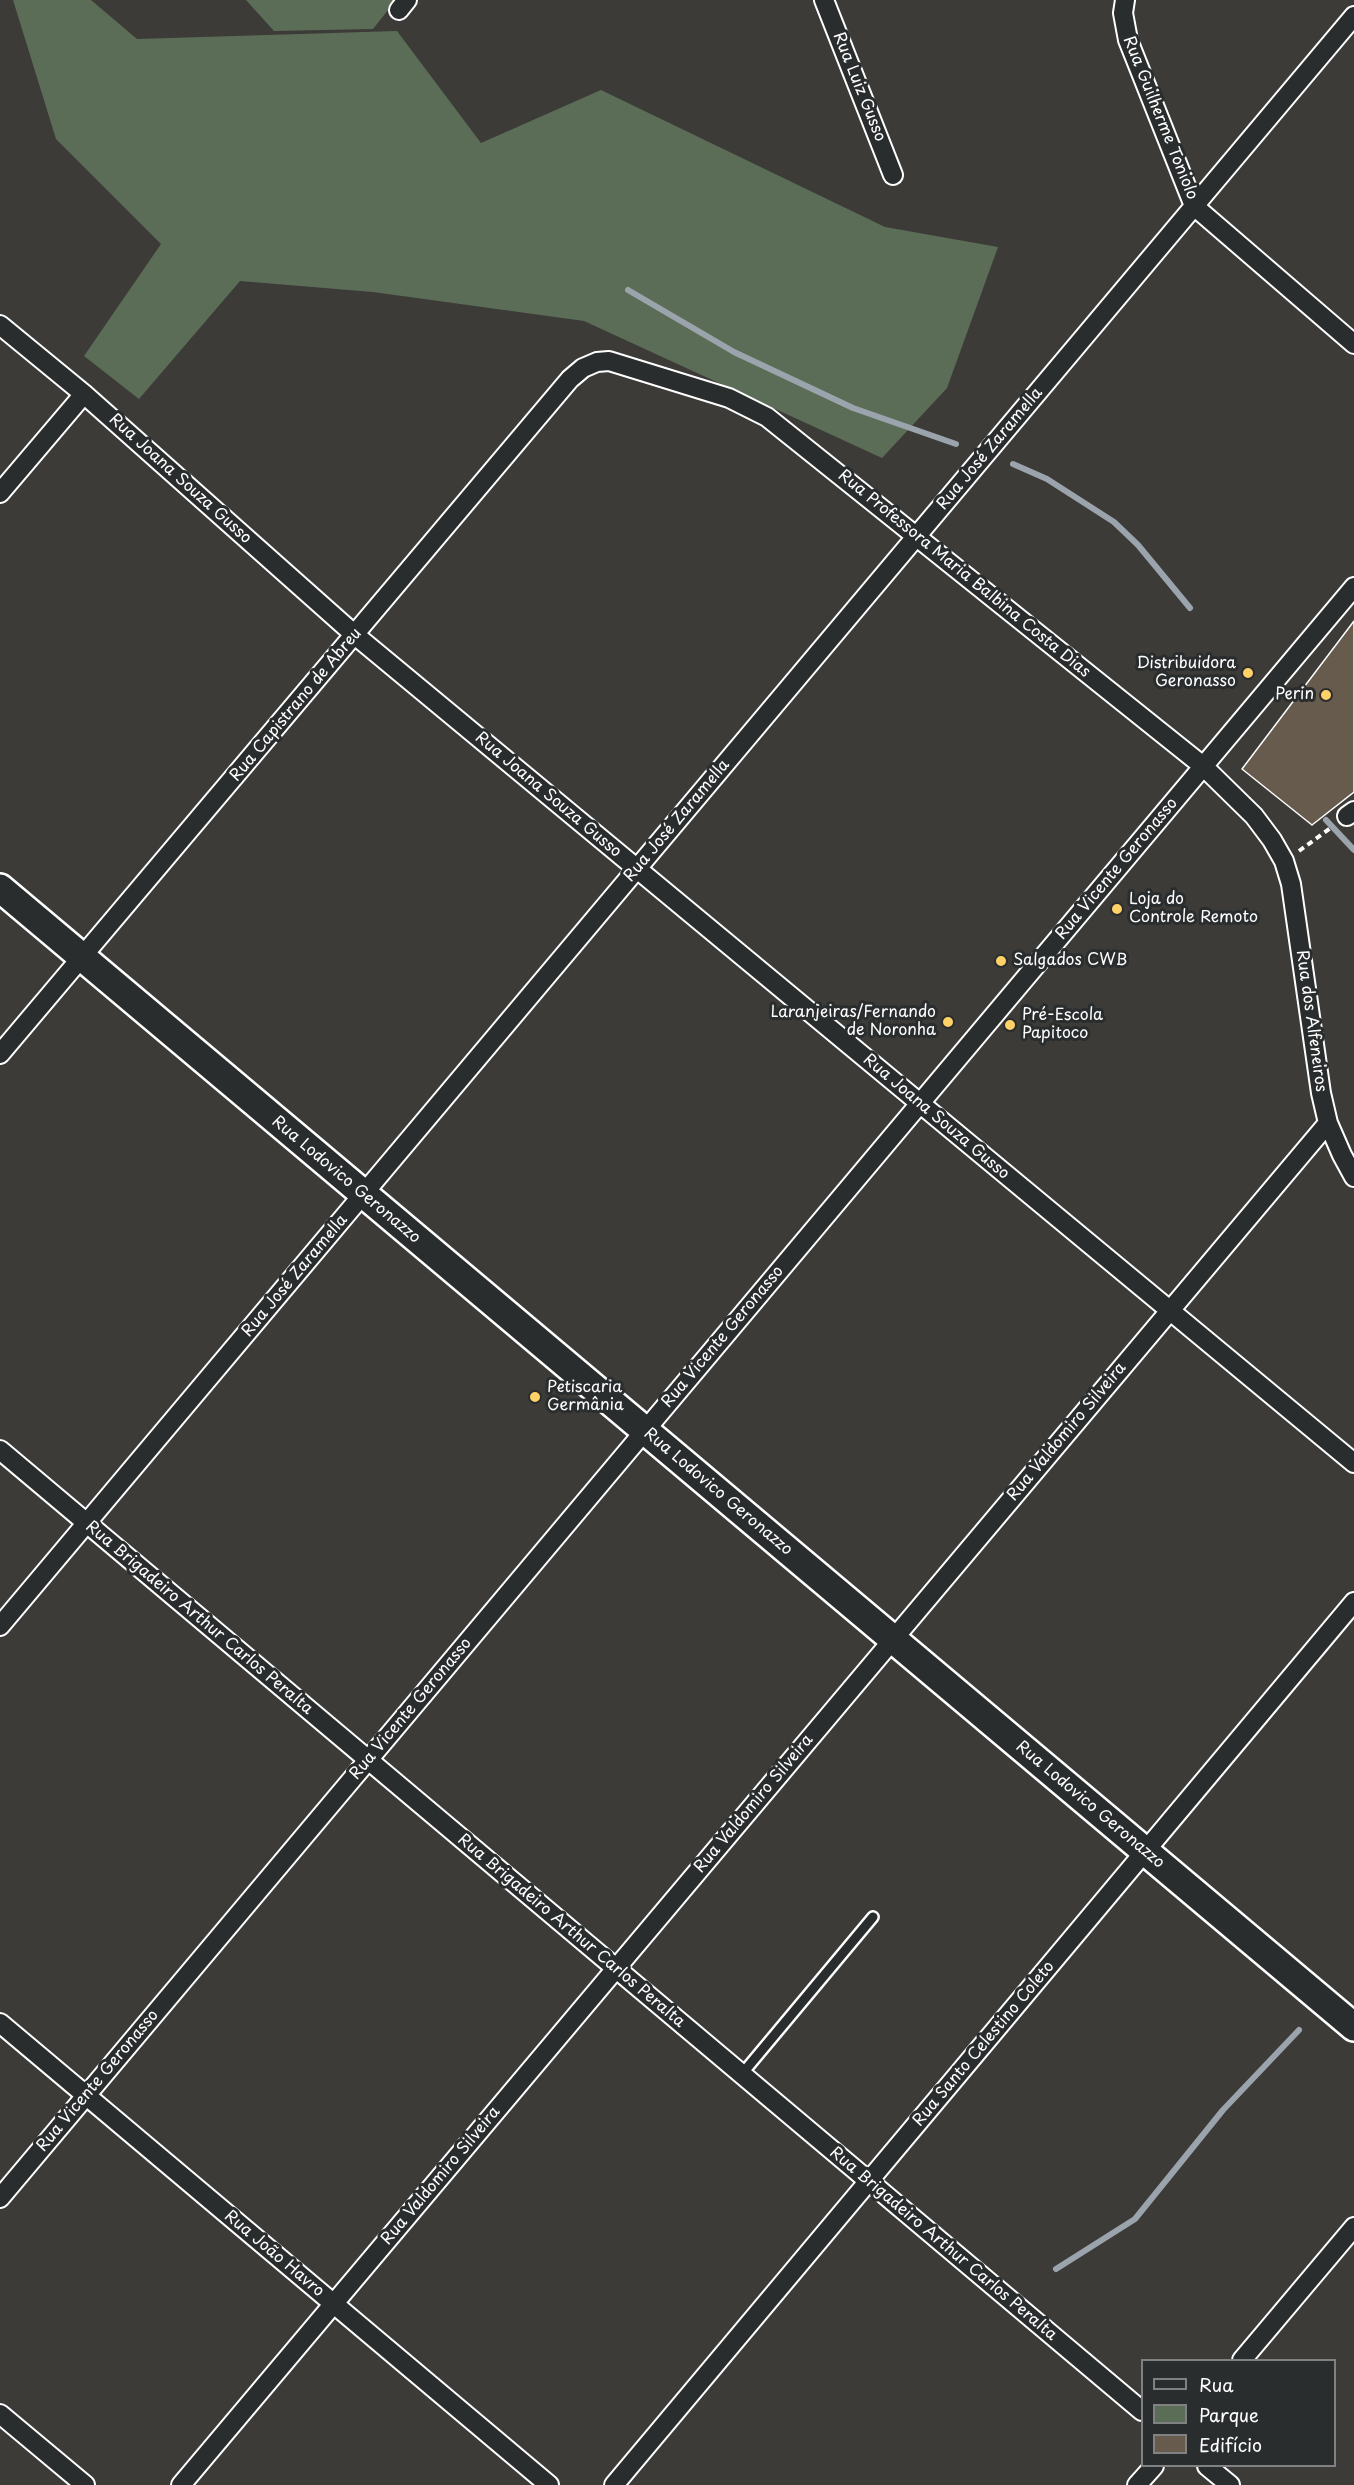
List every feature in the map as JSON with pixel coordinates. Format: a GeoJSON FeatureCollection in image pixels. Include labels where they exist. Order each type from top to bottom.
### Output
{"type":"FeatureCollection","features":[{"type":"Feature","properties":{"kind":"main road","name":"Rua Lodovico Geronazzo"},"geometry":{"type":"LineString","coordinates":[[0,888],[1354,2027]]}},
{"type":"Feature","properties":{"kind":"street","name":"Rua Luiz Gusso"},"geometry":{"type":"LineString","coordinates":[[824,0],[893,175]]}},
{"type":"Feature","properties":{"kind":"street","name":"Rua Guilherme Toniolo"},"geometry":{"type":"LineString","coordinates":[[1125,0],[1123,14],[1128,40],[1194,206],[1354,344]]}},
{"type":"Feature","properties":{"kind":"street","name":"Rua José Zaramella"},"geometry":{"type":"LineString","coordinates":[[0,1626],[1354,16]]}},
{"type":"Feature","properties":{"kind":"street","name":"Rua Joana Souza Gusso"},"geometry":{"type":"LineString","coordinates":[[0,325],[84,394],[355,634],[1354,1463]]}},
{"type":"Feature","properties":{"kind":"street","name":"Rua Professora Maria Balbina Costa Dias"},"geometry":{"type":"LineString","coordinates":[[597,362],[609,361],[626,365],[749,406],[774,423],[1203,766],[1254,816],[1284,861]]}},
{"type":"Feature","properties":{"kind":"street","name":"Rua Capistrano de Abreu"},"geometry":{"type":"LineString","coordinates":[[0,1054],[570,379],[583,368],[597,362]]}},
{"type":"Feature","properties":{"kind":"street"},"geometry":{"type":"LineString","coordinates":[[0,493],[84,394]]}},
{"type":"Feature","properties":{"kind":"street","name":"Rua Vicente Geronasso"},"geometry":{"type":"LineString","coordinates":[[0,2198],[1354,587]]}},
{"type":"Feature","properties":{"kind":"street","name":"Rua dos Alfeneiros"},"geometry":{"type":"LineString","coordinates":[[1284,861],[1295,909],[1321,1093],[1328,1123],[1348,1152],[1354,1177]]}},
{"type":"Feature","properties":{"kind":"street","name":"Rua Valdomiro Silveira"},"geometry":{"type":"LineString","coordinates":[[181,2485],[1328,1123]]}},
{"type":"Feature","properties":{"kind":"street","name":"Rua Brigadeiro Arthur Carlos Peralta"},"geometry":{"type":"LineString","coordinates":[[0,1450],[1141,2409]]}},
{"type":"Feature","properties":{"kind":"street","name":"Rua Santo Celestino Coleto"},"geometry":{"type":"LineString","coordinates":[[614,2485],[1354,1602]]}},
{"type":"Feature","properties":{"kind":"street","name":"Rua João Havro"},"geometry":{"type":"LineString","coordinates":[[0,2023],[549,2485]]}},
{"type":"Feature","properties":{"kind":"street"},"geometry":{"type":"LineString","coordinates":[[1244,2359],[1354,2227]]}},
{"type":"Feature","properties":{"kind":"street"},"geometry":{"type":"LineString","coordinates":[[0,2414],[85,2485]]}},
{"type":"Feature","properties":{"kind":"street"},"geometry":{"type":"LineString","coordinates":[[1137,2485],[1153,2467]]}},
{"type":"Feature","properties":{"kind":"street"},"geometry":{"type":"LineString","coordinates":[[1208,2467],[1230,2485]]}},
{"type":"Feature","properties":{"kind":"lane"},"geometry":{"type":"LineString","coordinates":[[742,2074],[873,1917]]}},
{"type":"Feature","properties":{"kind":"green space"},"geometry":{"type":"Polygon","coordinates":[[[13,0],[91,0],[137,39],[397,31],[481,143],[601,90],[885,227],[998,247],[947,388],[882,458],[584,321],[373,292],[240,281],[139,399],[84,356],[161,244],[56,139],[13,0]]]}},
{"type":"Feature","properties":{"kind":"green space"},"geometry":{"type":"Polygon","coordinates":[[[246,0],[396,0],[373,29],[274,31],[246,0]]]}},
{"type":"Feature","properties":{"kind":"building","name":"Perin"},"geometry":{"type":"Polygon","coordinates":[[[1354,621],[1354,792],[1312,825],[1242,769],[1354,621]]]}},
{"type":"Feature","properties":{"kind":"waterway"},"geometry":{"type":"LineString","coordinates":[[628,290],[734,352],[853,408],[956,444]]}},
{"type":"Feature","properties":{"kind":"waterway"},"geometry":{"type":"LineString","coordinates":[[1013,464],[1047,479],[1114,522],[1138,545],[1190,608]]}},
{"type":"Feature","properties":{"kind":"waterway"},"geometry":{"type":"LineString","coordinates":[[1326,820],[1354,850]]}},
{"type":"Feature","properties":{"kind":"waterway"},"geometry":{"type":"LineString","coordinates":[[1056,2269],[1135,2219],[1223,2110],[1299,2030]]}},
{"type":"Feature","properties":{"kind":"place","name":"Distribuidora Geronasso"},"geometry":{"type":"Point","coordinates":[1248,673]}},
{"type":"Feature","properties":{"kind":"place","name":"Perin"},"geometry":{"type":"Point","coordinates":[1326,695]}},
{"type":"Feature","properties":{"kind":"place","name":"Loja do Controle Remoto"},"geometry":{"type":"Point","coordinates":[1117,909]}},
{"type":"Feature","properties":{"kind":"place","name":"Salgados CWB"},"geometry":{"type":"Point","coordinates":[1001,961]}},
{"type":"Feature","properties":{"kind":"place","name":"Laranjeiras/Fernando de Noronha"},"geometry":{"type":"Point","coordinates":[948,1022]}},
{"type":"Feature","properties":{"kind":"place","name":"Pré-Escola Papitoco"},"geometry":{"type":"Point","coordinates":[1010,1025]}},
{"type":"Feature","properties":{"kind":"place","name":"Petiscaria Germânia"},"geometry":{"type":"Point","coordinates":[535,1397]}}]}
